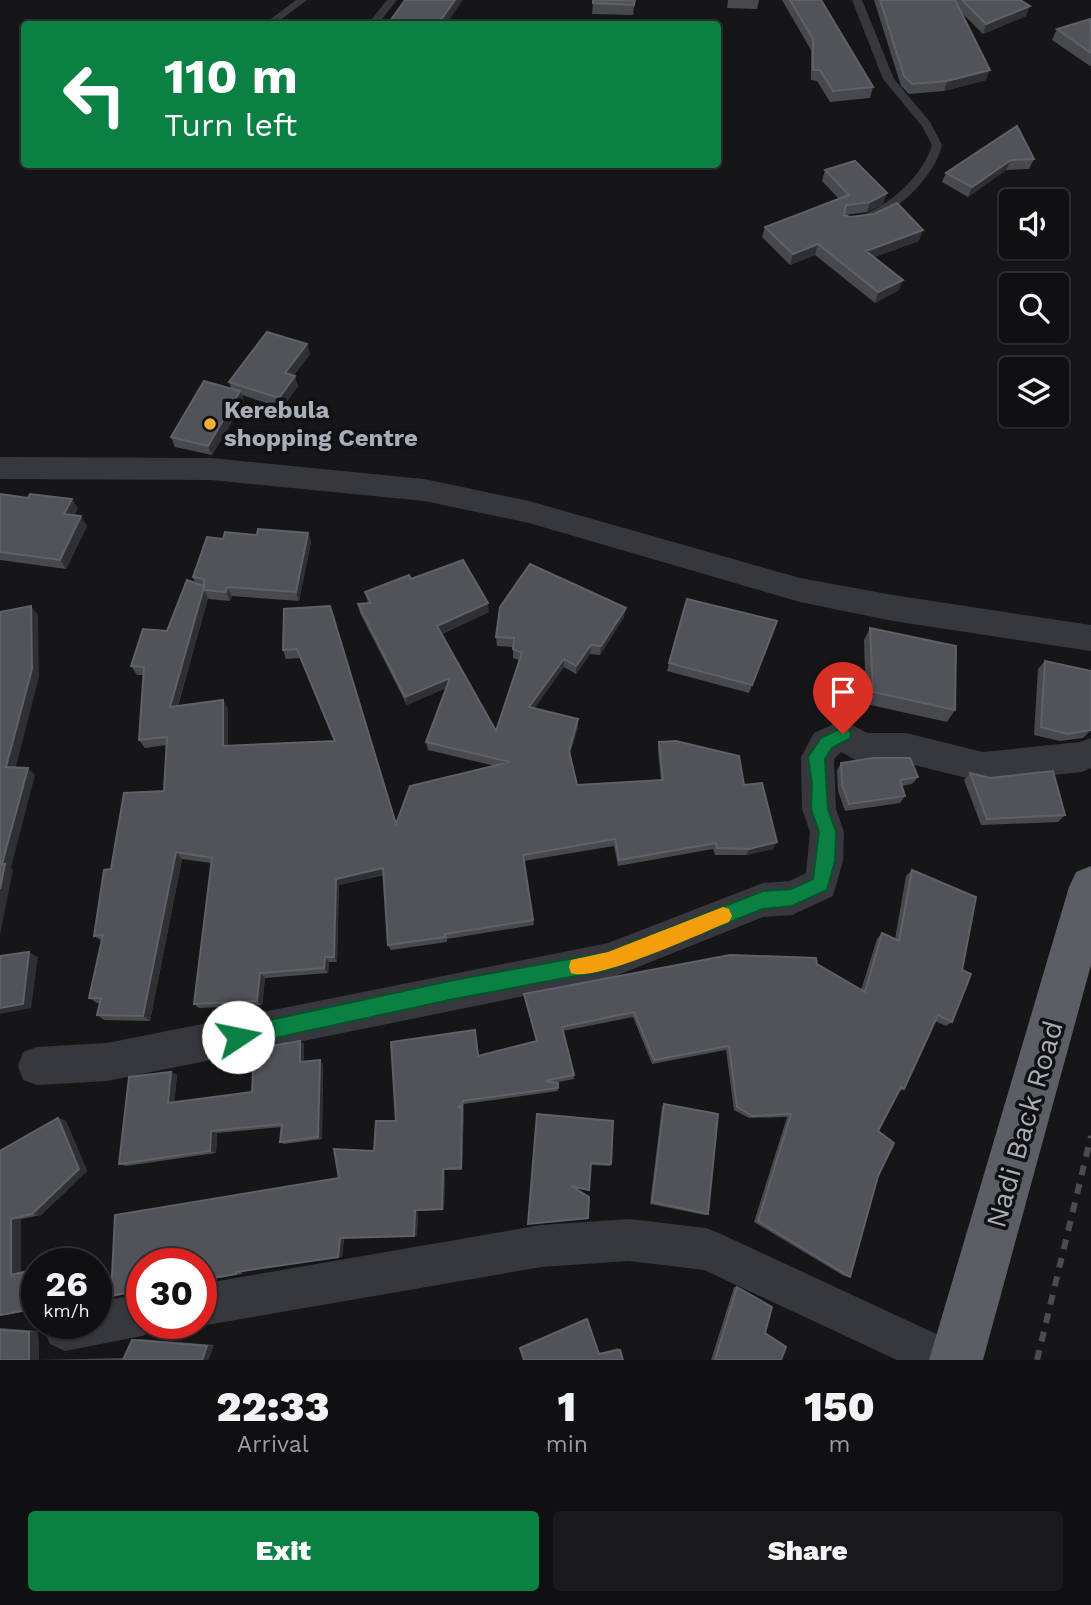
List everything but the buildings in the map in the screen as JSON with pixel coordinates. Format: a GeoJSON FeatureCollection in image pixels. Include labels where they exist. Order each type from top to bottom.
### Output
{"type":"FeatureCollection","features":[{"type":"Feature","properties":{"kind":"highway","name":"Nadi Back Road"},"geometry":{"type":"LineString","coordinates":[[956,1360],[1091,887]]}},
{"type":"Feature","properties":{"kind":"street"},"geometry":{"type":"LineString","coordinates":[[0,468],[211,469],[424,489],[529,512],[800,590],[893,608],[1091,638]]}},
{"type":"Feature","properties":{"kind":"street"},"geometry":{"type":"LineString","coordinates":[[37,1066],[107,1062],[290,1027],[454,989],[608,961],[763,900],[792,898],[821,884],[826,861],[827,832],[819,809],[817,757],[826,743],[843,734],[862,748],[906,748],[983,767],[1082,757],[1091,752]]}},
{"type":"Feature","properties":{"kind":"street"},"geometry":{"type":"LineString","coordinates":[[217,1302],[541,1246],[629,1240],[706,1249],[944,1360]]}},
{"type":"Feature","properties":{"kind":"lane"},"geometry":{"type":"LineString","coordinates":[[273,21],[302,0]]}},
{"type":"Feature","properties":{"kind":"lane"},"geometry":{"type":"LineString","coordinates":[[375,21],[392,0]]}},
{"type":"Feature","properties":{"kind":"lane"},"geometry":{"type":"LineString","coordinates":[[857,0],[865,13],[882,65],[892,85],[932,132],[937,143],[934,157],[909,191],[878,215],[857,219]]}},
{"type":"Feature","properties":{"kind":"railway"},"geometry":{"type":"LineString","coordinates":[[1037,1360],[1091,1136]]}},
{"type":"Feature","properties":{"kind":"slow traffic"},"geometry":{"type":"LineString","coordinates":[[578,967],[608,961],[723,916]]}},
{"type":"Feature","properties":{"kind":"place","name":"Kerebula shopping Centre"},"geometry":{"type":"Point","coordinates":[210,424]}},
{"type":"Feature","properties":{"kind":"route"},"geometry":{"type":"LineString","coordinates":[[238,1037],[454,989],[608,961],[763,900],[792,898],[821,884],[826,861],[827,832],[819,809],[817,757],[826,743],[843,734]]}}]}
